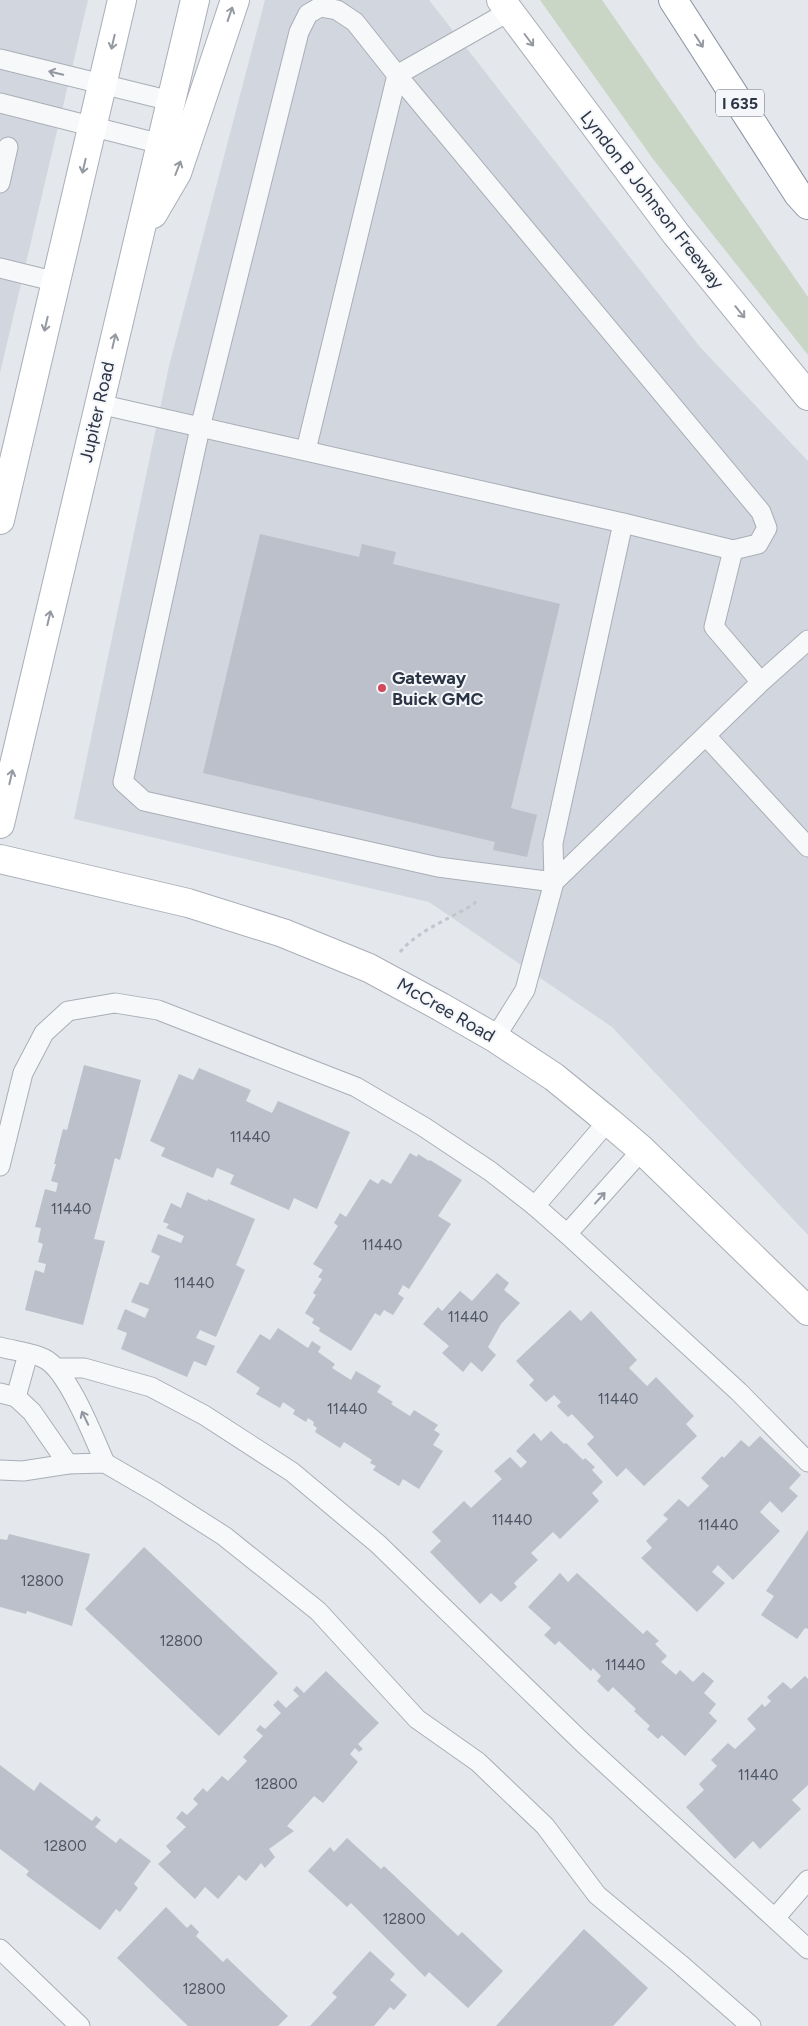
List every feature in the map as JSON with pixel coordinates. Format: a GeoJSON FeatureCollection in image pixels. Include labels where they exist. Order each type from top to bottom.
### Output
{"type":"FeatureCollection","features":[{"type":"Feature","properties":{"kind":"main road"},"geometry":{"type":"LineString","coordinates":[[0,520],[122,0]]}},
{"type":"Feature","properties":{"kind":"main road","name":"Jupiter Road"},"geometry":{"type":"LineString","coordinates":[[0,824],[195,0]]}},
{"type":"Feature","properties":{"kind":"main road"},"geometry":{"type":"LineString","coordinates":[[138,241],[177,173],[235,0]]}},
{"type":"Feature","properties":{"kind":"main road","name":"I 635"},"geometry":{"type":"LineString","coordinates":[[673,0],[803,200]]}},
{"type":"Feature","properties":{"kind":"main road","name":"Lyndon B Johnson Freeway"},"geometry":{"type":"LineString","coordinates":[[505,6],[676,234],[808,396]]}},
{"type":"Feature","properties":{"kind":"main road"},"geometry":{"type":"LineString","coordinates":[[803,200],[808,223]]}},
{"type":"Feature","properties":{"kind":"main road","name":"McCree Road"},"geometry":{"type":"LineString","coordinates":[[0,859],[188,903],[283,934],[369,968],[495,1038],[554,1077],[642,1150],[808,1311]]}},
{"type":"Feature","properties":{"kind":"lane"},"geometry":{"type":"LineString","coordinates":[[306,450],[397,75],[505,6]]}},
{"type":"Feature","properties":{"kind":"lane"},"geometry":{"type":"LineString","coordinates":[[99,404],[200,428],[306,450],[733,550],[758,544],[767,528],[761,512],[355,22],[337,10],[320,7],[308,14],[299,32],[200,428],[123,782],[144,801],[438,867],[554,882]]}},
{"type":"Feature","properties":{"kind":"lane"},"geometry":{"type":"LineString","coordinates":[[0,59],[171,101]]}},
{"type":"Feature","properties":{"kind":"lane"},"geometry":{"type":"LineString","coordinates":[[0,104],[161,144]]}},
{"type":"Feature","properties":{"kind":"lane"},"geometry":{"type":"LineString","coordinates":[[0,183],[8,146]]}},
{"type":"Feature","properties":{"kind":"lane"},"geometry":{"type":"LineString","coordinates":[[0,268],[57,282]]}},
{"type":"Feature","properties":{"kind":"lane"},"geometry":{"type":"LineString","coordinates":[[495,1038],[526,990],[554,882],[553,843],[623,524]]}},
{"type":"Feature","properties":{"kind":"lane"},"geometry":{"type":"LineString","coordinates":[[733,550],[714,627],[761,682]]}},
{"type":"Feature","properties":{"kind":"lane"},"geometry":{"type":"LineString","coordinates":[[554,882],[761,682],[808,640]]}},
{"type":"Feature","properties":{"kind":"lane"},"geometry":{"type":"LineString","coordinates":[[706,736],[808,847]]}},
{"type":"Feature","properties":{"kind":"lane"},"geometry":{"type":"LineString","coordinates":[[0,1166],[23,1073],[44,1033],[68,1011],[115,1003],[158,1010],[356,1087],[424,1127],[490,1171],[567,1234],[739,1392],[808,1462]]}},
{"type":"Feature","properties":{"kind":"lane"},"geometry":{"type":"LineString","coordinates":[[535,1206],[608,1121]]}},
{"type":"Feature","properties":{"kind":"lane"},"geometry":{"type":"LineString","coordinates":[[567,1234],[642,1150]]}},
{"type":"Feature","properties":{"kind":"lane"},"geometry":{"type":"LineString","coordinates":[[0,1347],[45,1359],[57,1368],[84,1415],[105,1463]]}},
{"type":"Feature","properties":{"kind":"lane"},"geometry":{"type":"LineString","coordinates":[[28,1354],[8,1395],[32,1412],[68,1464]]}},
{"type":"Feature","properties":{"kind":"lane"},"geometry":{"type":"LineString","coordinates":[[57,1368],[84,1368],[151,1387],[204,1415],[292,1472],[378,1544],[583,1743],[808,1949]]}},
{"type":"Feature","properties":{"kind":"lane"},"geometry":{"type":"LineString","coordinates":[[0,1470],[23,1471],[68,1464],[105,1463],[224,1536],[318,1611],[417,1719],[478,1762],[545,1826],[597,1895],[751,2026]]}},
{"type":"Feature","properties":{"kind":"lane"},"geometry":{"type":"LineString","coordinates":[[775,1918],[808,1880]]}},
{"type":"Feature","properties":{"kind":"lane"},"geometry":{"type":"LineString","coordinates":[[0,1949],[80,2026]]}},
{"type":"Feature","properties":{"kind":"path"},"geometry":{"type":"LineString","coordinates":[[398,955],[408,943],[426,929],[474,904],[478,898],[485,873]]}},
{"type":"Feature","properties":{"kind":"shaded area"},"geometry":{"type":"Polygon","coordinates":[[[0,0],[88,0],[0,373],[0,0]]]}},
{"type":"Feature","properties":{"kind":"shaded area"},"geometry":{"type":"Polygon","coordinates":[[[265,0],[429,0],[700,347],[808,461],[808,1235],[612,1027],[429,902],[74,819],[169,366],[265,0]]]}},
{"type":"Feature","properties":{"kind":"green space"},"geometry":{"type":"Polygon","coordinates":[[[540,0],[602,0],[808,297],[808,355],[653,159],[540,0]]]}},
{"type":"Feature","properties":{"kind":"building","name":"Gateway Buick GMC"},"geometry":{"type":"Polygon","coordinates":[[[260,534],[359,557],[362,544],[396,552],[393,564],[560,604],[511,808],[537,815],[527,857],[493,850],[495,842],[203,773],[260,534]]]}},
{"type":"Feature","properties":{"kind":"building"},"geometry":{"type":"Polygon","coordinates":[[[84,1065],[141,1080],[120,1160],[115,1158],[94,1239],[105,1241],[83,1325],[25,1310],[35,1270],[44,1273],[46,1264],[38,1262],[43,1244],[38,1242],[41,1228],[35,1227],[45,1189],[56,1192],[58,1183],[51,1181],[56,1164],[54,1164],[63,1129],[67,1130],[84,1065]]]}},
{"type":"Feature","properties":{"kind":"building"},"geometry":{"type":"Polygon","coordinates":[[[199,1068],[251,1090],[246,1101],[272,1113],[278,1101],[350,1132],[317,1209],[294,1198],[289,1210],[230,1184],[234,1175],[217,1168],[213,1178],[161,1156],[165,1148],[150,1141],[179,1074],[193,1080],[199,1068]]]}},
{"type":"Feature","properties":{"kind":"building"},"geometry":{"type":"Polygon","coordinates":[[[410,1153],[417,1157],[418,1154],[430,1160],[462,1180],[438,1216],[451,1224],[409,1289],[403,1285],[398,1294],[404,1298],[393,1315],[384,1310],[380,1316],[375,1313],[351,1351],[319,1331],[320,1328],[312,1323],[314,1319],[305,1313],[316,1295],[313,1293],[322,1279],[318,1277],[323,1270],[313,1264],[338,1226],[334,1223],[340,1213],[346,1217],[370,1179],[378,1184],[382,1179],[391,1184],[410,1153]]]}},
{"type":"Feature","properties":{"kind":"building"},"geometry":{"type":"Polygon","coordinates":[[[187,1192],[255,1219],[236,1265],[245,1270],[216,1337],[200,1330],[196,1338],[215,1346],[206,1366],[194,1361],[187,1377],[121,1349],[127,1333],[117,1329],[125,1309],[145,1318],[149,1309],[131,1302],[140,1282],[148,1285],[160,1256],[151,1252],[158,1234],[181,1243],[184,1236],[166,1228],[169,1224],[163,1222],[171,1203],[181,1208],[187,1192]]]}},
{"type":"Feature","properties":{"kind":"building"},"geometry":{"type":"Polygon","coordinates":[[[497,1273],[509,1283],[504,1290],[520,1303],[501,1324],[488,1347],[496,1355],[482,1372],[471,1362],[463,1372],[442,1353],[449,1346],[423,1324],[438,1307],[442,1311],[460,1291],[472,1301],[497,1273]]]}},
{"type":"Feature","properties":{"kind":"building"},"geometry":{"type":"Polygon","coordinates":[[[570,1310],[581,1321],[591,1311],[637,1360],[629,1368],[647,1386],[656,1377],[694,1416],[686,1424],[697,1436],[644,1486],[626,1468],[617,1477],[587,1444],[594,1437],[572,1414],[568,1417],[557,1406],[561,1402],[554,1395],[546,1402],[529,1385],[534,1380],[516,1361],[570,1310]]]}},
{"type":"Feature","properties":{"kind":"building"},"geometry":{"type":"Polygon","coordinates":[[[278,1328],[308,1348],[312,1341],[321,1347],[318,1352],[335,1364],[332,1368],[351,1380],[356,1371],[381,1386],[377,1392],[410,1416],[414,1410],[438,1425],[434,1430],[440,1434],[433,1445],[443,1451],[419,1489],[403,1479],[399,1486],[373,1470],[376,1466],[370,1463],[372,1460],[344,1442],[340,1448],[315,1432],[317,1428],[313,1425],[314,1422],[308,1418],[306,1422],[293,1414],[295,1410],[283,1402],[280,1408],[256,1394],[260,1388],[236,1372],[260,1334],[270,1340],[278,1328]]]}},
{"type":"Feature","properties":{"kind":"building"},"geometry":{"type":"Polygon","coordinates":[[[551,1431],[583,1460],[585,1458],[595,1467],[592,1470],[603,1482],[592,1493],[599,1501],[560,1539],[553,1532],[531,1553],[538,1560],[514,1583],[517,1587],[501,1602],[491,1593],[480,1604],[430,1552],[441,1541],[432,1532],[464,1501],[471,1508],[502,1479],[494,1471],[510,1457],[521,1468],[527,1462],[516,1451],[534,1433],[541,1441],[551,1431]]]}},
{"type":"Feature","properties":{"kind":"building"},"geometry":{"type":"Polygon","coordinates":[[[760,1436],[801,1475],[789,1488],[798,1496],[782,1513],[770,1501],[760,1512],[780,1531],[733,1580],[718,1565],[712,1572],[725,1583],[697,1612],[641,1558],[652,1548],[646,1541],[668,1519],[663,1515],[679,1499],[688,1507],[709,1486],[701,1478],[722,1456],[724,1458],[741,1440],[749,1447],[760,1436]]]}},
{"type":"Feature","properties":{"kind":"building"},"geometry":{"type":"Polygon","coordinates":[[[808,1530],[808,1629],[805,1628],[797,1639],[761,1615],[774,1596],[766,1591],[808,1530]]]}},
{"type":"Feature","properties":{"kind":"building"},"geometry":{"type":"Polygon","coordinates":[[[9,1534],[90,1554],[72,1626],[27,1611],[26,1614],[0,1607],[0,1539],[7,1540],[9,1534]]]}},
{"type":"Feature","properties":{"kind":"building"},"geometry":{"type":"Polygon","coordinates":[[[144,1547],[278,1673],[219,1736],[85,1609],[144,1547]]]}},
{"type":"Feature","properties":{"kind":"building"},"geometry":{"type":"Polygon","coordinates":[[[560,1573],[568,1582],[577,1573],[643,1634],[647,1630],[659,1641],[655,1644],[667,1656],[661,1662],[676,1675],[680,1670],[693,1682],[703,1672],[714,1681],[704,1693],[716,1704],[709,1713],[717,1721],[685,1756],[662,1735],[658,1739],[647,1729],[650,1726],[634,1711],[636,1709],[613,1687],[608,1692],[597,1681],[601,1676],[593,1668],[591,1671],[559,1641],[555,1645],[544,1635],[551,1628],[528,1607],[560,1573]]]}},
{"type":"Feature","properties":{"kind":"building"},"geometry":{"type":"Polygon","coordinates":[[[326,1671],[379,1723],[358,1744],[363,1749],[359,1752],[355,1748],[350,1754],[358,1762],[323,1803],[314,1796],[287,1826],[294,1831],[269,1849],[275,1857],[265,1868],[261,1863],[246,1881],[239,1875],[218,1899],[205,1887],[195,1899],[158,1864],[171,1852],[166,1846],[186,1827],[176,1818],[182,1811],[187,1815],[198,1804],[193,1799],[203,1788],[207,1792],[222,1776],[228,1781],[247,1761],[243,1757],[263,1736],[256,1730],[260,1725],[265,1729],[281,1713],[273,1705],[278,1700],[286,1708],[299,1696],[293,1690],[297,1686],[304,1693],[326,1671]]]}},
{"type":"Feature","properties":{"kind":"building"},"geometry":{"type":"Polygon","coordinates":[[[805,1676],[808,1679],[808,1785],[792,1800],[801,1809],[760,1849],[753,1841],[735,1859],[686,1807],[704,1790],[699,1784],[717,1766],[711,1760],[728,1743],[735,1749],[756,1729],[747,1719],[762,1704],[765,1707],[771,1701],[767,1697],[783,1682],[791,1689],[805,1676]]]}},
{"type":"Feature","properties":{"kind":"building"},"geometry":{"type":"Polygon","coordinates":[[[0,1765],[34,1791],[40,1782],[92,1821],[96,1816],[101,1820],[95,1827],[116,1843],[120,1838],[151,1861],[134,1884],[138,1888],[120,1912],[116,1909],[100,1930],[26,1875],[29,1871],[0,1849],[0,1765]]]}},
{"type":"Feature","properties":{"kind":"building"},"geometry":{"type":"Polygon","coordinates":[[[347,1838],[381,1869],[384,1866],[458,1936],[462,1932],[503,1971],[468,2008],[429,1972],[425,1977],[351,1903],[347,1907],[308,1871],[330,1847],[334,1852],[347,1838]]]}},
{"type":"Feature","properties":{"kind":"building"},"geometry":{"type":"Polygon","coordinates":[[[166,1907],[187,1928],[191,1924],[199,1932],[196,1936],[223,1962],[227,1958],[288,2016],[278,2026],[188,2026],[117,1958],[166,1907]]]}},
{"type":"Feature","properties":{"kind":"building"},"geometry":{"type":"Polygon","coordinates":[[[584,1929],[648,1988],[613,2026],[496,2026],[584,1929]]]}},
{"type":"Feature","properties":{"kind":"building"},"geometry":{"type":"Polygon","coordinates":[[[370,1951],[395,1974],[390,1980],[407,1995],[394,2010],[390,2007],[374,2026],[310,2026],[337,1997],[332,1993],[370,1951]]]}},
{"type":"Feature","properties":{"kind":"place","name":"Gateway Buick GMC"},"geometry":{"type":"Point","coordinates":[382,688]}}]}
